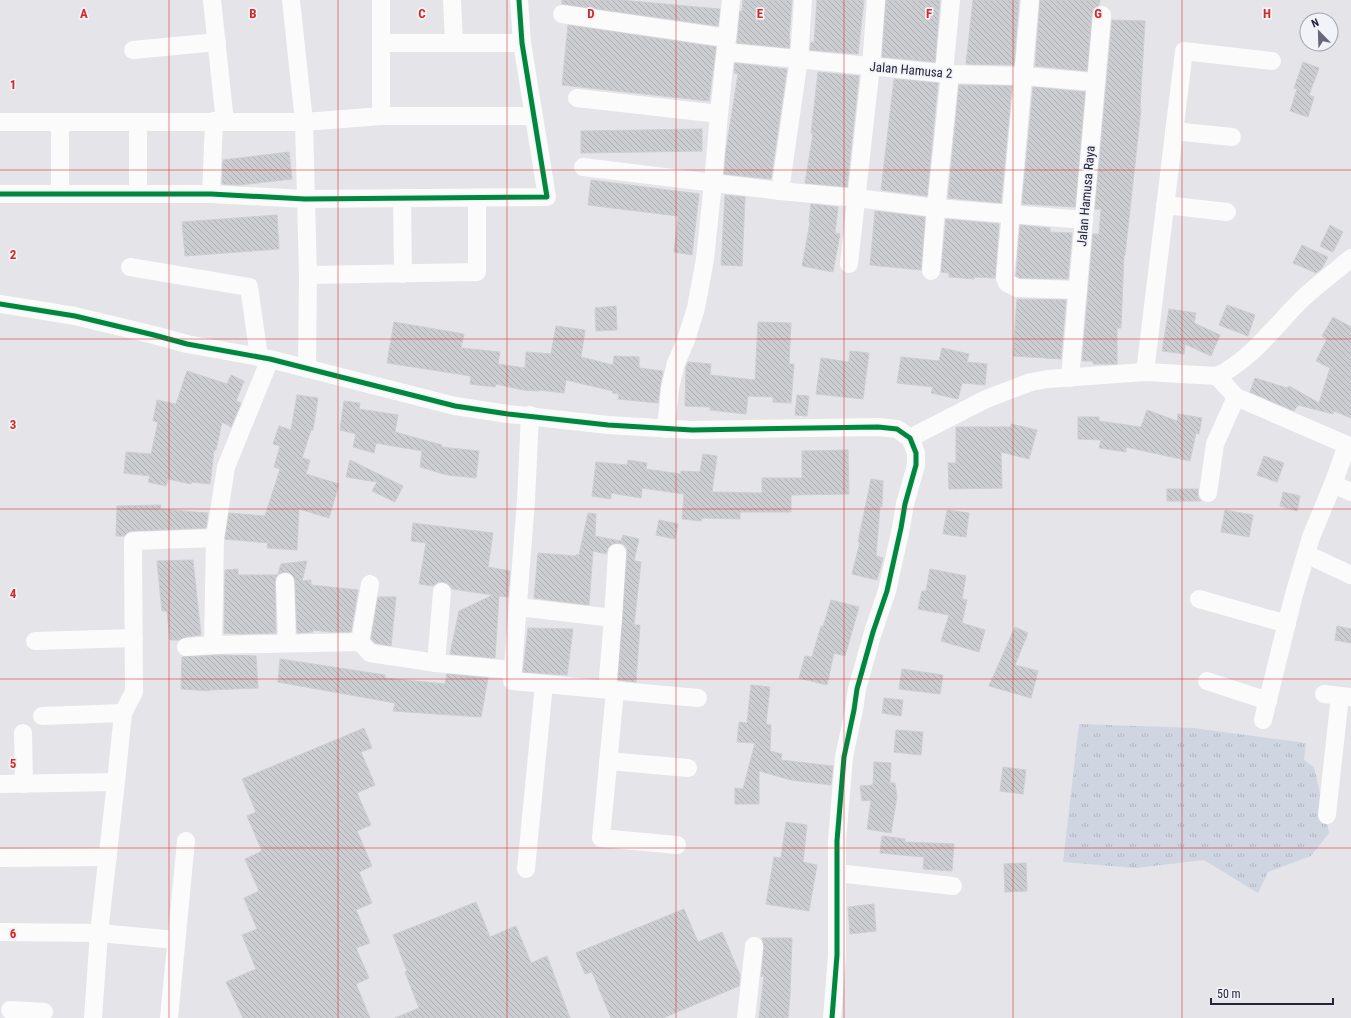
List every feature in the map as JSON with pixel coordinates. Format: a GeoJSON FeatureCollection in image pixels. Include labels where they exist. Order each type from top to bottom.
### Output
{"type":"FeatureCollection","features":[{"type":"Feature","properties":{"kind":"street"},"geometry":{"type":"LineString","coordinates":[[211,194],[219,122],[217,42],[212,0]]}},
{"type":"Feature","properties":{"kind":"street"},"geometry":{"type":"LineString","coordinates":[[291,0],[304,122],[308,276],[307,370]]}},
{"type":"Feature","properties":{"kind":"street"},"geometry":{"type":"LineString","coordinates":[[381,0],[381,116]]}},
{"type":"Feature","properties":{"kind":"street"},"geometry":{"type":"LineString","coordinates":[[452,0],[454,43]]}},
{"type":"Feature","properties":{"kind":"street"},"geometry":{"type":"LineString","coordinates":[[0,194],[211,194],[306,199],[547,197],[522,43],[519,0]]}},
{"type":"Feature","properties":{"kind":"street"},"geometry":{"type":"LineString","coordinates":[[666,429],[670,388],[674,369],[686,340],[696,308],[705,259],[731,0]]}},
{"type":"Feature","properties":{"kind":"street"},"geometry":{"type":"LineString","coordinates":[[780,191],[799,59],[803,0]]}},
{"type":"Feature","properties":{"kind":"street"},"geometry":{"type":"LineString","coordinates":[[849,264],[857,198],[876,0]]}},
{"type":"Feature","properties":{"kind":"street"},"geometry":{"type":"LineString","coordinates":[[931,271],[947,74],[951,0]]}},
{"type":"Feature","properties":{"kind":"street"},"geometry":{"type":"LineString","coordinates":[[1030,0],[1009,214],[1005,278],[1007,283],[1017,288],[1078,290]]}},
{"type":"Feature","properties":{"kind":"street","name":"Jalan Hamusa 2"},"geometry":{"type":"LineString","coordinates":[[562,14],[799,59],[947,74],[1022,76],[1095,82]]}},
{"type":"Feature","properties":{"kind":"street","name":"Jalan Hamusa Raya"},"geometry":{"type":"LineString","coordinates":[[1070,378],[1102,15]]}},
{"type":"Feature","properties":{"kind":"street"},"geometry":{"type":"LineString","coordinates":[[133,50],[217,42]]}},
{"type":"Feature","properties":{"kind":"street"},"geometry":{"type":"LineString","coordinates":[[381,43],[522,43]]}},
{"type":"Feature","properties":{"kind":"street"},"geometry":{"type":"LineString","coordinates":[[1145,372],[1184,51],[1272,61]]}},
{"type":"Feature","properties":{"kind":"street"},"geometry":{"type":"LineString","coordinates":[[577,98],[719,114]]}},
{"type":"Feature","properties":{"kind":"street"},"geometry":{"type":"LineString","coordinates":[[0,122],[304,122],[381,116],[533,116]]}},
{"type":"Feature","properties":{"kind":"street"},"geometry":{"type":"LineString","coordinates":[[138,122],[138,194]]}},
{"type":"Feature","properties":{"kind":"street"},"geometry":{"type":"LineString","coordinates":[[60,123],[60,194]]}},
{"type":"Feature","properties":{"kind":"street"},"geometry":{"type":"LineString","coordinates":[[1174,130],[1232,137]]}},
{"type":"Feature","properties":{"kind":"street"},"geometry":{"type":"LineString","coordinates":[[583,167],[936,208],[1084,220]]}},
{"type":"Feature","properties":{"kind":"street"},"geometry":{"type":"LineString","coordinates":[[402,198],[403,274]]}},
{"type":"Feature","properties":{"kind":"street"},"geometry":{"type":"LineString","coordinates":[[308,276],[477,272],[476,198]]}},
{"type":"Feature","properties":{"kind":"street"},"geometry":{"type":"LineString","coordinates":[[1165,205],[1228,212]]}},
{"type":"Feature","properties":{"kind":"street"},"geometry":{"type":"LineString","coordinates":[[910,438],[986,399],[1031,382],[1048,379],[1145,372],[1216,376],[1225,372],[1255,349],[1302,299],[1351,258]]}},
{"type":"Feature","properties":{"kind":"street"},"geometry":{"type":"LineString","coordinates":[[130,267],[249,287],[264,358],[226,467],[215,538],[213,645]]}},
{"type":"Feature","properties":{"kind":"street"},"geometry":{"type":"LineString","coordinates":[[0,304],[75,316],[187,344],[264,358],[455,406],[508,414],[530,415],[608,425],[692,430],[878,427],[897,429],[910,438],[916,453],[916,465],[905,504],[887,591],[873,632],[857,688],[844,757],[837,841],[837,955],[832,1018]]}},
{"type":"Feature","properties":{"kind":"street"},"geometry":{"type":"LineString","coordinates":[[1216,376],[1236,397],[1347,445],[1311,537],[1286,624],[1263,720]]}},
{"type":"Feature","properties":{"kind":"street"},"geometry":{"type":"LineString","coordinates":[[1208,493],[1215,444],[1236,397]]}},
{"type":"Feature","properties":{"kind":"street"},"geometry":{"type":"LineString","coordinates":[[530,415],[526,500],[512,681],[698,698]]}},
{"type":"Feature","properties":{"kind":"street"},"geometry":{"type":"LineString","coordinates":[[1333,484],[1351,492]]}},
{"type":"Feature","properties":{"kind":"street"},"geometry":{"type":"LineString","coordinates":[[93,1018],[99,933],[123,713],[134,692],[133,541],[215,538]]}},
{"type":"Feature","properties":{"kind":"street"},"geometry":{"type":"LineString","coordinates":[[617,553],[608,761],[601,838],[677,845]]}},
{"type":"Feature","properties":{"kind":"street"},"geometry":{"type":"LineString","coordinates":[[1306,554],[1351,574]]}},
{"type":"Feature","properties":{"kind":"street"},"geometry":{"type":"LineString","coordinates":[[285,582],[287,643]]}},
{"type":"Feature","properties":{"kind":"street"},"geometry":{"type":"LineString","coordinates":[[360,642],[370,584]]}},
{"type":"Feature","properties":{"kind":"street"},"geometry":{"type":"LineString","coordinates":[[436,663],[442,592]]}},
{"type":"Feature","properties":{"kind":"street"},"geometry":{"type":"LineString","coordinates":[[1199,599],[1286,624]]}},
{"type":"Feature","properties":{"kind":"street"},"geometry":{"type":"LineString","coordinates":[[518,607],[613,618]]}},
{"type":"Feature","properties":{"kind":"street"},"geometry":{"type":"LineString","coordinates":[[35,641],[134,638]]}},
{"type":"Feature","properties":{"kind":"street"},"geometry":{"type":"LineString","coordinates":[[186,647],[213,645],[360,642],[370,653],[436,663],[513,670]]}},
{"type":"Feature","properties":{"kind":"street"},"geometry":{"type":"LineString","coordinates":[[1207,681],[1268,701]]}},
{"type":"Feature","properties":{"kind":"street"},"geometry":{"type":"LineString","coordinates":[[526,869],[544,684]]}},
{"type":"Feature","properties":{"kind":"street"},"geometry":{"type":"LineString","coordinates":[[1327,815],[1338,696]]}},
{"type":"Feature","properties":{"kind":"street"},"geometry":{"type":"LineString","coordinates":[[42,716],[123,713]]}},
{"type":"Feature","properties":{"kind":"street"},"geometry":{"type":"LineString","coordinates":[[23,733],[24,784]]}},
{"type":"Feature","properties":{"kind":"street"},"geometry":{"type":"LineString","coordinates":[[608,761],[688,768]]}},
{"type":"Feature","properties":{"kind":"street"},"geometry":{"type":"LineString","coordinates":[[0,784],[116,782]]}},
{"type":"Feature","properties":{"kind":"street"},"geometry":{"type":"LineString","coordinates":[[169,1018],[186,841]]}},
{"type":"Feature","properties":{"kind":"street"},"geometry":{"type":"LineString","coordinates":[[0,858],[108,857]]}},
{"type":"Feature","properties":{"kind":"street"},"geometry":{"type":"LineString","coordinates":[[837,872],[953,886]]}},
{"type":"Feature","properties":{"kind":"street"},"geometry":{"type":"LineString","coordinates":[[0,932],[99,933],[176,940]]}},
{"type":"Feature","properties":{"kind":"street"},"geometry":{"type":"LineString","coordinates":[[746,1018],[754,946]]}},
{"type":"Feature","properties":{"kind":"street"},"geometry":{"type":"LineString","coordinates":[[7,1012],[44,1012]]}},
{"type":"Feature","properties":{"kind":"green space"},"geometry":{"type":"Polygon","coordinates":[[[1079,724],[1193,728],[1306,743],[1304,760],[1314,767],[1329,833],[1311,856],[1268,872],[1258,893],[1204,860],[1136,868],[1063,862],[1079,724]]]}},
{"type":"Feature","properties":{"kind":"building"},"geometry":{"type":"Polygon","coordinates":[[[562,0],[620,0],[720,9],[718,26],[562,4],[562,0]]]}},
{"type":"Feature","properties":{"kind":"building"},"geometry":{"type":"Polygon","coordinates":[[[743,0],[792,0],[789,48],[737,43],[740,11],[742,11],[743,0]]]}},
{"type":"Feature","properties":{"kind":"building"},"geometry":{"type":"Polygon","coordinates":[[[817,0],[864,0],[858,54],[810,50],[811,42],[814,43],[817,0]]]}},
{"type":"Feature","properties":{"kind":"building"},"geometry":{"type":"Polygon","coordinates":[[[886,0],[940,0],[935,62],[882,57],[886,0]]]}},
{"type":"Feature","properties":{"kind":"building"},"geometry":{"type":"Polygon","coordinates":[[[973,0],[1019,0],[1014,65],[966,64],[973,0]]]}},
{"type":"Feature","properties":{"kind":"building"},"geometry":{"type":"Polygon","coordinates":[[[1040,0],[1100,0],[1099,5],[1094,9],[1092,14],[1087,71],[1035,66],[1040,0]]]}},
{"type":"Feature","properties":{"kind":"building"},"geometry":{"type":"Polygon","coordinates":[[[1112,20],[1145,21],[1141,109],[1124,255],[1121,328],[1117,328],[1117,364],[1093,364],[1093,361],[1082,361],[1093,234],[1099,234],[1101,209],[1095,209],[1112,20]]]}},
{"type":"Feature","properties":{"kind":"building"},"geometry":{"type":"Polygon","coordinates":[[[568,25],[716,47],[709,101],[562,85],[568,25]]]}},
{"type":"Feature","properties":{"kind":"building"},"geometry":{"type":"Polygon","coordinates":[[[1303,62],[1319,68],[1309,95],[1314,97],[1308,117],[1290,111],[1297,89],[1294,88],[1303,62]]]}},
{"type":"Feature","properties":{"kind":"building"},"geometry":{"type":"Polygon","coordinates":[[[735,63],[787,69],[771,179],[724,174],[726,150],[738,74],[734,73],[735,63]]]}},
{"type":"Feature","properties":{"kind":"building"},"geometry":{"type":"Polygon","coordinates":[[[818,72],[859,76],[847,187],[805,183],[813,134],[811,133],[818,72]]]}},
{"type":"Feature","properties":{"kind":"building"},"geometry":{"type":"Polygon","coordinates":[[[894,79],[938,83],[927,196],[881,190],[894,79]]]}},
{"type":"Feature","properties":{"kind":"building"},"geometry":{"type":"Polygon","coordinates":[[[959,85],[1012,86],[1001,203],[948,198],[959,85]]]}},
{"type":"Feature","properties":{"kind":"building"},"geometry":{"type":"Polygon","coordinates":[[[1033,87],[1085,92],[1075,207],[1022,204],[1033,87]]]}},
{"type":"Feature","properties":{"kind":"building"},"geometry":{"type":"Polygon","coordinates":[[[702,129],[702,151],[581,153],[581,131],[702,129]]]}},
{"type":"Feature","properties":{"kind":"building"},"geometry":{"type":"Polygon","coordinates":[[[289,152],[292,179],[240,185],[222,184],[223,160],[289,152]]]}},
{"type":"Feature","properties":{"kind":"building"},"geometry":{"type":"Polygon","coordinates":[[[591,180],[699,194],[692,255],[674,252],[678,216],[588,205],[591,180]]]}},
{"type":"Feature","properties":{"kind":"building"},"geometry":{"type":"Polygon","coordinates":[[[725,195],[745,197],[742,266],[721,265],[725,195]]]}},
{"type":"Feature","properties":{"kind":"building"},"geometry":{"type":"Polygon","coordinates":[[[811,204],[838,207],[835,233],[840,234],[833,272],[802,266],[810,222],[811,204]]]}},
{"type":"Feature","properties":{"kind":"building"},"geometry":{"type":"Polygon","coordinates":[[[875,211],[925,217],[921,270],[870,265],[875,211]]]}},
{"type":"Feature","properties":{"kind":"building"},"geometry":{"type":"Polygon","coordinates":[[[277,215],[279,249],[185,256],[182,222],[277,215]]]}},
{"type":"Feature","properties":{"kind":"building"},"geometry":{"type":"Polygon","coordinates":[[[946,219],[999,224],[995,278],[974,277],[974,279],[949,277],[949,273],[941,272],[946,219]]]}},
{"type":"Feature","properties":{"kind":"building"},"geometry":{"type":"Polygon","coordinates":[[[1020,225],[1050,228],[1050,232],[1072,233],[1068,279],[1020,278],[1016,276],[1020,225]]]}},
{"type":"Feature","properties":{"kind":"building"},"geometry":{"type":"Polygon","coordinates":[[[1330,225],[1343,232],[1333,252],[1320,246],[1330,225]]]}},
{"type":"Feature","properties":{"kind":"building"},"geometry":{"type":"Polygon","coordinates":[[[1302,245],[1328,257],[1322,268],[1316,273],[1293,263],[1302,245]]]}},
{"type":"Feature","properties":{"kind":"building"},"geometry":{"type":"Polygon","coordinates":[[[1017,299],[1066,300],[1061,359],[1013,356],[1017,299]]]}},
{"type":"Feature","properties":{"kind":"building"},"geometry":{"type":"Polygon","coordinates":[[[1227,305],[1255,315],[1248,336],[1219,325],[1227,305]]]}},
{"type":"Feature","properties":{"kind":"building"},"geometry":{"type":"Polygon","coordinates":[[[616,306],[617,330],[596,331],[595,308],[616,306]]]}},
{"type":"Feature","properties":{"kind":"building"},"geometry":{"type":"Polygon","coordinates":[[[1169,309],[1196,313],[1194,323],[1220,335],[1211,356],[1185,344],[1184,354],[1162,351],[1169,309]]]}},
{"type":"Feature","properties":{"kind":"building"},"geometry":{"type":"Polygon","coordinates":[[[1333,317],[1351,327],[1351,418],[1334,411],[1333,414],[1298,405],[1294,411],[1250,392],[1255,378],[1287,388],[1289,386],[1319,403],[1330,368],[1316,361],[1327,339],[1322,336],[1333,317]]]}},
{"type":"Feature","properties":{"kind":"building"},"geometry":{"type":"Polygon","coordinates":[[[394,322],[464,334],[461,348],[500,352],[498,364],[525,368],[526,352],[551,354],[556,326],[585,330],[581,357],[613,365],[614,356],[639,357],[639,368],[663,371],[658,403],[618,399],[619,394],[612,393],[613,391],[566,380],[564,393],[523,390],[496,384],[495,387],[470,384],[471,376],[387,363],[394,322]]]}},
{"type":"Feature","properties":{"kind":"building"},"geometry":{"type":"Polygon","coordinates":[[[758,322],[791,323],[789,364],[794,364],[791,403],[773,402],[773,397],[748,396],[746,414],[710,410],[710,407],[685,406],[686,367],[688,362],[711,364],[710,375],[755,380],[758,322]]]}},
{"type":"Feature","properties":{"kind":"building"},"geometry":{"type":"Polygon","coordinates":[[[942,348],[969,354],[967,362],[987,364],[985,385],[962,383],[958,399],[931,393],[933,387],[897,383],[901,357],[939,361],[942,348]]]}},
{"type":"Feature","properties":{"kind":"building"},"geometry":{"type":"Polygon","coordinates":[[[850,351],[869,353],[863,399],[816,394],[821,358],[849,362],[850,351]]]}},
{"type":"Feature","properties":{"kind":"building"},"geometry":{"type":"Polygon","coordinates":[[[187,371],[227,384],[231,375],[244,381],[236,401],[241,403],[231,427],[222,422],[216,450],[214,450],[210,484],[192,482],[191,484],[168,479],[166,486],[148,482],[150,476],[124,473],[126,452],[151,454],[158,422],[153,421],[157,400],[176,404],[187,371]]]}},
{"type":"Feature","properties":{"kind":"building"},"geometry":{"type":"Polygon","coordinates":[[[297,395],[318,398],[313,430],[311,430],[302,458],[310,460],[306,474],[339,484],[329,518],[299,509],[297,550],[267,548],[268,543],[225,539],[229,513],[265,516],[280,469],[274,467],[280,446],[273,444],[279,426],[291,430],[297,395]]]}},
{"type":"Feature","properties":{"kind":"building"},"geometry":{"type":"Polygon","coordinates":[[[797,395],[809,396],[807,416],[795,415],[797,395]]]}},
{"type":"Feature","properties":{"kind":"building"},"geometry":{"type":"Polygon","coordinates":[[[344,401],[360,403],[359,409],[398,415],[395,432],[442,445],[441,447],[479,451],[476,478],[447,475],[420,467],[422,451],[376,443],[374,453],[353,447],[356,434],[340,430],[344,401]]]}},
{"type":"Feature","properties":{"kind":"building"},"geometry":{"type":"Polygon","coordinates":[[[1147,410],[1177,421],[1178,414],[1202,418],[1199,434],[1196,433],[1190,461],[1126,447],[1126,452],[1099,448],[1101,440],[1078,439],[1078,417],[1099,417],[1099,421],[1141,427],[1147,410]]]}},
{"type":"Feature","properties":{"kind":"building"},"geometry":{"type":"Polygon","coordinates":[[[1011,424],[1037,430],[1029,459],[1001,452],[1002,488],[949,489],[948,463],[956,463],[956,427],[1011,427],[1011,424]]]}},
{"type":"Feature","properties":{"kind":"building"},"geometry":{"type":"Polygon","coordinates":[[[848,450],[849,494],[791,495],[791,512],[740,512],[740,519],[702,518],[701,521],[682,519],[684,494],[642,488],[641,498],[611,493],[611,499],[592,496],[596,462],[627,465],[628,460],[647,463],[646,469],[681,474],[681,471],[700,472],[703,454],[717,456],[712,492],[762,493],[762,478],[802,478],[802,451],[848,450]]]}},
{"type":"Feature","properties":{"kind":"building"},"geometry":{"type":"Polygon","coordinates":[[[1264,456],[1284,463],[1277,482],[1257,475],[1264,456]]]}},
{"type":"Feature","properties":{"kind":"building"},"geometry":{"type":"Polygon","coordinates":[[[350,460],[403,486],[395,502],[372,491],[377,482],[346,477],[350,460]]]}},
{"type":"Feature","properties":{"kind":"building"},"geometry":{"type":"Polygon","coordinates":[[[871,479],[883,481],[882,507],[880,506],[876,556],[883,558],[877,580],[852,574],[860,542],[858,542],[871,479]]]}},
{"type":"Feature","properties":{"kind":"building"},"geometry":{"type":"Polygon","coordinates":[[[1167,489],[1198,489],[1198,497],[1201,501],[1167,501],[1167,489]]]}},
{"type":"Feature","properties":{"kind":"building"},"geometry":{"type":"Polygon","coordinates":[[[1283,492],[1300,496],[1297,511],[1280,506],[1283,492]]]}},
{"type":"Feature","properties":{"kind":"building"},"geometry":{"type":"Polygon","coordinates":[[[161,505],[160,509],[208,513],[206,528],[133,531],[128,532],[124,536],[116,536],[117,506],[161,505]]]}},
{"type":"Feature","properties":{"kind":"building"},"geometry":{"type":"Polygon","coordinates":[[[947,510],[969,513],[966,537],[943,534],[947,510]]]}},
{"type":"Feature","properties":{"kind":"building"},"geometry":{"type":"Polygon","coordinates":[[[1225,510],[1253,515],[1249,537],[1221,532],[1225,510]]]}},
{"type":"Feature","properties":{"kind":"building"},"geometry":{"type":"Polygon","coordinates":[[[588,513],[596,514],[595,536],[621,541],[623,535],[639,539],[634,561],[641,562],[634,625],[640,625],[636,682],[618,680],[627,554],[627,549],[623,544],[612,544],[608,548],[606,554],[593,551],[589,605],[534,598],[538,553],[579,555],[588,513]]]}},
{"type":"Feature","properties":{"kind":"building"},"geometry":{"type":"Polygon","coordinates":[[[659,520],[678,524],[675,539],[656,535],[659,520]]]}},
{"type":"Feature","properties":{"kind":"building"},"geometry":{"type":"Polygon","coordinates":[[[413,523],[493,533],[488,567],[510,571],[508,597],[499,596],[495,658],[450,654],[459,611],[493,595],[452,589],[448,584],[443,582],[438,582],[433,586],[419,584],[426,543],[411,541],[413,523]]]}},
{"type":"Feature","properties":{"kind":"building"},"geometry":{"type":"Polygon","coordinates":[[[193,560],[201,635],[185,637],[179,640],[170,640],[167,611],[162,611],[157,561],[193,560]]]}},
{"type":"Feature","properties":{"kind":"building"},"geometry":{"type":"Polygon","coordinates":[[[307,561],[302,581],[311,580],[311,585],[358,590],[351,632],[313,630],[313,632],[297,633],[294,577],[290,573],[285,572],[278,574],[281,564],[307,561]]]}},
{"type":"Feature","properties":{"kind":"building"},"geometry":{"type":"Polygon","coordinates":[[[238,569],[238,575],[278,575],[275,582],[276,633],[224,633],[225,570],[238,569]]]}},
{"type":"Feature","properties":{"kind":"building"},"geometry":{"type":"Polygon","coordinates":[[[930,569],[966,576],[962,599],[967,600],[962,623],[985,630],[979,652],[941,641],[949,615],[918,609],[922,591],[926,591],[930,569]]]}},
{"type":"Feature","properties":{"kind":"building"},"geometry":{"type":"Polygon","coordinates":[[[378,597],[396,597],[391,646],[375,643],[371,639],[378,597]]]}},
{"type":"Feature","properties":{"kind":"building"},"geometry":{"type":"Polygon","coordinates":[[[831,600],[859,607],[845,656],[834,653],[827,685],[799,678],[805,656],[812,657],[821,626],[823,627],[831,600]]]}},
{"type":"Feature","properties":{"kind":"building"},"geometry":{"type":"Polygon","coordinates":[[[1337,626],[1351,629],[1351,643],[1335,640],[1337,626]]]}},
{"type":"Feature","properties":{"kind":"building"},"geometry":{"type":"Polygon","coordinates":[[[1015,627],[1028,633],[1015,665],[1038,671],[1031,698],[989,686],[1015,627]]]}},
{"type":"Feature","properties":{"kind":"building"},"geometry":{"type":"Polygon","coordinates":[[[528,628],[573,629],[567,675],[523,672],[528,628]]]}},
{"type":"Feature","properties":{"kind":"building"},"geometry":{"type":"Polygon","coordinates":[[[221,655],[256,656],[258,688],[209,691],[181,689],[182,657],[221,655]]]}},
{"type":"Feature","properties":{"kind":"building"},"geometry":{"type":"Polygon","coordinates":[[[280,659],[385,675],[385,678],[445,684],[447,674],[488,678],[481,717],[393,711],[395,703],[278,682],[280,659]]]}},
{"type":"Feature","properties":{"kind":"building"},"geometry":{"type":"Polygon","coordinates":[[[902,669],[943,675],[940,694],[899,689],[902,669]]]}},
{"type":"Feature","properties":{"kind":"building"},"geometry":{"type":"Polygon","coordinates":[[[751,685],[770,687],[766,724],[771,725],[770,751],[782,754],[781,760],[833,766],[831,785],[791,780],[759,771],[759,804],[735,804],[735,788],[743,789],[755,743],[737,742],[739,722],[747,723],[751,685]]]}},
{"type":"Feature","properties":{"kind":"building"},"geometry":{"type":"Polygon","coordinates":[[[884,698],[903,700],[901,716],[882,713],[884,698]]]}},
{"type":"Feature","properties":{"kind":"building"},"geometry":{"type":"Polygon","coordinates":[[[364,728],[372,748],[361,752],[375,785],[357,793],[371,825],[357,831],[372,866],[359,872],[372,903],[356,910],[370,943],[356,948],[369,978],[356,984],[370,1018],[243,1018],[226,982],[256,969],[242,935],[257,929],[244,898],[259,891],[245,859],[262,851],[247,816],[256,812],[242,779],[364,728]]]}},
{"type":"Feature","properties":{"kind":"building"},"geometry":{"type":"Polygon","coordinates":[[[896,730],[923,732],[921,755],[894,752],[896,730]]]}},
{"type":"Feature","properties":{"kind":"building"},"geometry":{"type":"Polygon","coordinates":[[[874,762],[891,763],[890,783],[895,783],[897,797],[891,833],[867,829],[871,800],[862,801],[860,786],[873,785],[874,762]]]}},
{"type":"Feature","properties":{"kind":"building"},"geometry":{"type":"Polygon","coordinates":[[[1003,767],[1026,770],[1023,794],[1000,791],[1003,767]]]}},
{"type":"Feature","properties":{"kind":"building"},"geometry":{"type":"Polygon","coordinates":[[[786,822],[807,825],[803,862],[817,865],[809,911],[766,904],[774,857],[781,858],[786,822]]]}},
{"type":"Feature","properties":{"kind":"building"},"geometry":{"type":"Polygon","coordinates":[[[882,836],[905,839],[905,842],[954,844],[952,871],[923,869],[924,857],[880,853],[882,836]]]}},
{"type":"Feature","properties":{"kind":"building"},"geometry":{"type":"Polygon","coordinates":[[[1026,863],[1027,891],[1005,892],[1004,864],[1026,863]]]}},
{"type":"Feature","properties":{"kind":"building"},"geometry":{"type":"Polygon","coordinates":[[[476,902],[490,937],[516,926],[531,963],[547,956],[570,1018],[395,1018],[419,1008],[393,935],[476,902]]]}},
{"type":"Feature","properties":{"kind":"building"},"geometry":{"type":"Polygon","coordinates":[[[874,904],[876,931],[850,934],[848,907],[874,904]]]}},
{"type":"Feature","properties":{"kind":"building"},"geometry":{"type":"Polygon","coordinates":[[[684,909],[698,942],[722,932],[740,975],[739,986],[663,1018],[611,1018],[592,972],[585,974],[576,953],[684,909]]]}},
{"type":"Feature","properties":{"kind":"building"},"geometry":{"type":"Polygon","coordinates":[[[762,938],[792,938],[788,1018],[759,1018],[764,975],[761,977],[764,947],[762,938]]]}},
{"type":"Feature","properties":{"kind":"cycle path"},"geometry":{"type":"LineString","coordinates":[[0,194],[211,194],[305,199],[547,197],[522,43],[519,0]]}},
{"type":"Feature","properties":{"kind":"cycle path"},"geometry":{"type":"LineString","coordinates":[[0,304],[75,316],[187,344],[270,359],[455,406],[508,414],[608,425],[692,430],[878,427],[897,429],[910,438],[916,453],[916,465],[905,504],[887,591],[873,632],[857,689],[844,757],[837,841],[837,955],[832,1018]]}}]}
